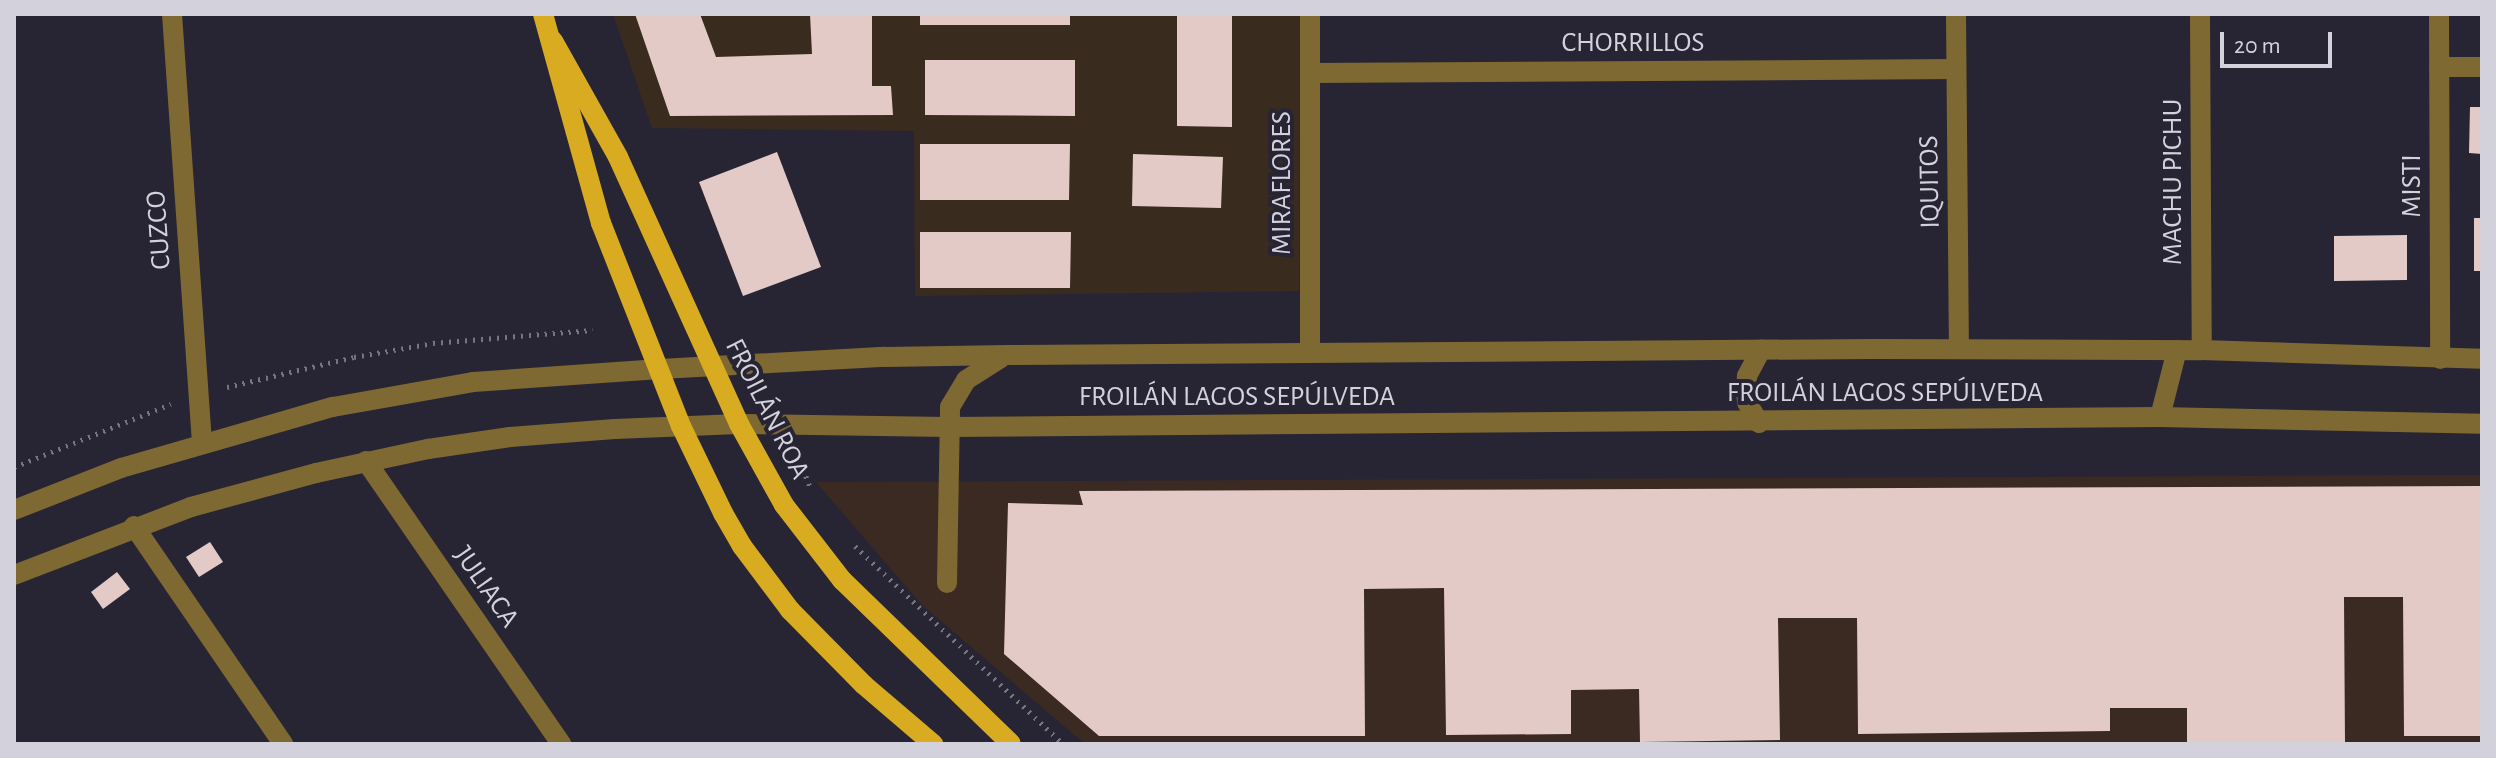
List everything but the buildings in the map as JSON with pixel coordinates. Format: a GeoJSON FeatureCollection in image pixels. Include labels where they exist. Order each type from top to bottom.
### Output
{"type":"FeatureCollection","features":[{"type":"Feature","properties":{"kind":"main road","name":"FROILÁN ROA"},"geometry":{"type":"LineString","coordinates":[[543,14],[553,41],[618,157],[739,424],[784,505],[842,580],[1011,744]]}},
{"type":"Feature","properties":{"kind":"main road","name":"FROILÁN ROA"},"geometry":{"type":"LineString","coordinates":[[553,41],[565,101],[596,209],[681,426],[723,513],[768,585],[854,676],[933,744]]}},
{"type":"Feature","properties":{"kind":"street","name":"CUZCO"},"geometry":{"type":"LineString","coordinates":[[172,14],[202,442]]}},
{"type":"Feature","properties":{"kind":"street","name":"MIRAFLORES"},"geometry":{"type":"LineString","coordinates":[[1310,14],[1310,353]]}},
{"type":"Feature","properties":{"kind":"street","name":"IQUITOS"},"geometry":{"type":"LineString","coordinates":[[1956,14],[1959,349]]}},
{"type":"Feature","properties":{"kind":"street","name":"MACHU PICHU"},"geometry":{"type":"LineString","coordinates":[[2200,14],[2202,350]]}},
{"type":"Feature","properties":{"kind":"street","name":"MISTI"},"geometry":{"type":"LineString","coordinates":[[2439,14],[2440,359]]}},
{"type":"Feature","properties":{"kind":"street"},"geometry":{"type":"LineString","coordinates":[[2439,67],[2482,67]]}},
{"type":"Feature","properties":{"kind":"street","name":"CHORRILLOS"},"geometry":{"type":"LineString","coordinates":[[1310,73],[1956,69]]}},
{"type":"Feature","properties":{"kind":"street","name":"FROILÁN LAGOS SEPÚLVEDA"},"geometry":{"type":"LineString","coordinates":[[14,510],[121,468],[202,442],[333,407],[473,382],[660,369],[1009,355],[1761,350],[2202,350],[2482,359]]}},
{"type":"Feature","properties":{"kind":"street"},"geometry":{"type":"LineString","coordinates":[[1759,423],[1746,390],[1752,362],[1761,350]]}},
{"type":"Feature","properties":{"kind":"street"},"geometry":{"type":"LineString","coordinates":[[2160,417],[2177,350]]}},
{"type":"Feature","properties":{"kind":"street"},"geometry":{"type":"LineString","coordinates":[[947,583],[947,427],[950,407],[966,380],[977,369],[1009,355]]}},
{"type":"Feature","properties":{"kind":"street","name":"FROILÁN LAGOS SEPÚLVEDA"},"geometry":{"type":"LineString","coordinates":[[14,575],[134,526],[244,491],[366,461],[510,437],[681,426],[1759,423],[2160,417],[2482,424]]}},
{"type":"Feature","properties":{"kind":"street","name":"JULIACA"},"geometry":{"type":"LineString","coordinates":[[366,461],[561,744]]}},
{"type":"Feature","properties":{"kind":"street"},"geometry":{"type":"LineString","coordinates":[[134,526],[283,744]]}},
{"type":"Feature","properties":{"kind":"path"},"geometry":{"type":"LineString","coordinates":[[14,467],[132,418],[276,373],[433,343],[592,330]]}},
{"type":"Feature","properties":{"kind":"path"},"geometry":{"type":"LineString","coordinates":[[800,461],[813,495]]}},
{"type":"Feature","properties":{"kind":"path"},"geometry":{"type":"LineString","coordinates":[[846,535],[1063,744]]}},
{"type":"Feature","properties":{"kind":"shaded area"},"geometry":{"type":"Polygon","coordinates":[[[613,14],[1300,14],[1299,291],[915,296],[914,131],[652,128],[613,14]]]}},
{"type":"Feature","properties":{"kind":"shaded area"},"geometry":{"type":"Polygon","coordinates":[[[2482,475],[2482,744],[1085,744],[922,605],[816,482],[2482,475]]]}}]}
